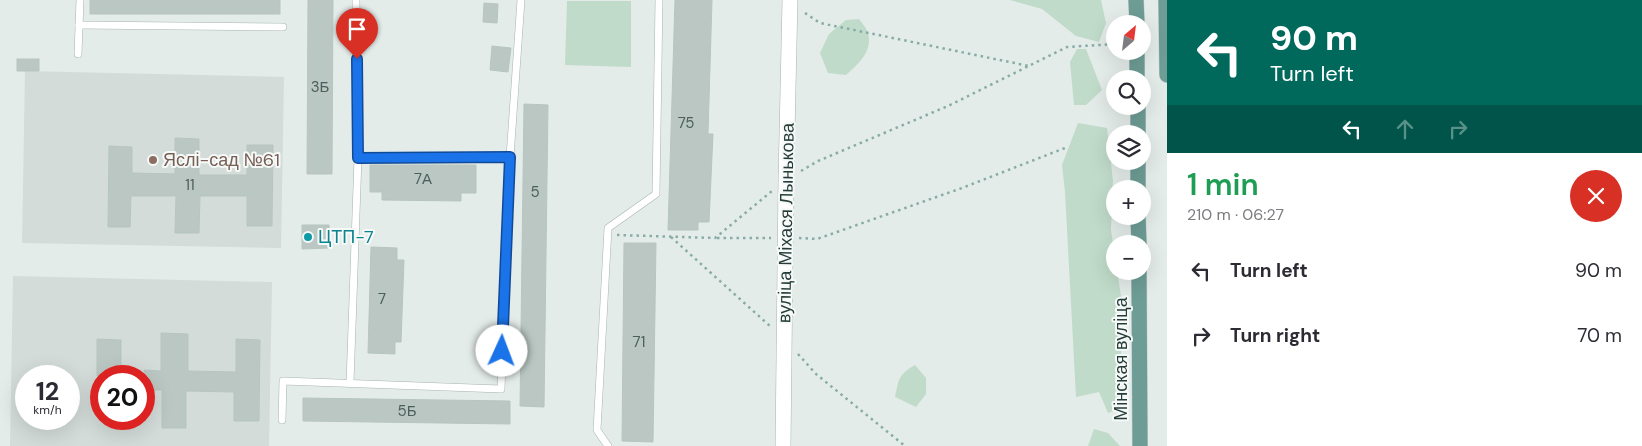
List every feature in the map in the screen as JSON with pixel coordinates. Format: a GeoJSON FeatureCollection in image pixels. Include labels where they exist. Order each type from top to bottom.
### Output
{"type":"FeatureCollection","features":[{"type":"Feature","properties":{"kind":"main road"},"geometry":{"type":"LineString","coordinates":[[1127,0],[1136,13]]}},
{"type":"Feature","properties":{"kind":"main road"},"geometry":{"type":"LineString","coordinates":[[1166,7],[1167,75]]}},
{"type":"Feature","properties":{"kind":"main road","name":"Мінская вуліца"},"geometry":{"type":"LineString","coordinates":[[1139,280],[1140,446]]}},
{"type":"Feature","properties":{"kind":"street","name":"вуліца Міхася Лынькова"},"geometry":{"type":"LineString","coordinates":[[784,446],[785,238],[790,0]]}},
{"type":"Feature","properties":{"kind":"lane"},"geometry":{"type":"LineString","coordinates":[[78,54],[80,0]]}},
{"type":"Feature","properties":{"kind":"lane"},"geometry":{"type":"LineString","coordinates":[[350,383],[358,158],[356,0]]}},
{"type":"Feature","properties":{"kind":"lane"},"geometry":{"type":"LineString","coordinates":[[282,420],[283,381],[501,389],[510,157],[521,0]]}},
{"type":"Feature","properties":{"kind":"lane"},"geometry":{"type":"LineString","coordinates":[[608,446],[597,430],[608,228],[656,194],[659,0]]}},
{"type":"Feature","properties":{"kind":"lane"},"geometry":{"type":"LineString","coordinates":[[80,25],[283,27]]}},
{"type":"Feature","properties":{"kind":"lane"},"geometry":{"type":"LineString","coordinates":[[358,158],[510,157]]}},
{"type":"Feature","properties":{"kind":"path"},"geometry":{"type":"LineString","coordinates":[[820,23],[1030,66]]}},
{"type":"Feature","properties":{"kind":"path"},"geometry":{"type":"LineString","coordinates":[[715,238],[786,179],[818,161],[948,106],[1067,47],[1106,45]]}},
{"type":"Feature","properties":{"kind":"path"},"geometry":{"type":"LineString","coordinates":[[608,234],[818,239],[962,188],[1065,148]]}},
{"type":"Feature","properties":{"kind":"shaded area","name":"Яслі-сад №61"},"geometry":{"type":"Polygon","coordinates":[[[25,71],[284,77],[281,248],[22,243],[25,71]]]}},
{"type":"Feature","properties":{"kind":"shaded area"},"geometry":{"type":"Polygon","coordinates":[[[13,276],[272,282],[269,446],[10,446],[13,276]]]}},
{"type":"Feature","properties":{"kind":"green space"},"geometry":{"type":"Polygon","coordinates":[[[1010,0],[1101,0],[1106,23],[1099,42],[1076,36],[1042,9],[1010,0]]]}},
{"type":"Feature","properties":{"kind":"green space"},"geometry":{"type":"Polygon","coordinates":[[[567,1],[631,1],[631,67],[565,65],[567,1]]]}},
{"type":"Feature","properties":{"kind":"green space"},"geometry":{"type":"Polygon","coordinates":[[[859,19],[868,33],[869,40],[866,52],[860,62],[846,75],[828,73],[820,53],[829,34],[846,20],[859,19]]]}},
{"type":"Feature","properties":{"kind":"green space"},"geometry":{"type":"Polygon","coordinates":[[[1077,49],[1086,49],[1102,90],[1086,105],[1074,105],[1070,62],[1077,49]]]}},
{"type":"Feature","properties":{"kind":"green space"},"geometry":{"type":"Polygon","coordinates":[[[1078,123],[1106,128],[1106,170],[1112,170],[1113,180],[1106,180],[1106,225],[1111,225],[1112,235],[1106,235],[1106,280],[1118,280],[1121,296],[1121,408],[1108,413],[1099,392],[1076,397],[1062,165],[1078,123]]]}},
{"type":"Feature","properties":{"kind":"green space"},"geometry":{"type":"Polygon","coordinates":[[[915,365],[926,378],[926,394],[916,407],[895,397],[900,378],[915,365]]]}},
{"type":"Feature","properties":{"kind":"green space"},"geometry":{"type":"Polygon","coordinates":[[[1094,429],[1108,433],[1120,446],[1088,446],[1094,429]]]}},
{"type":"Feature","properties":{"kind":"building"},"geometry":{"type":"Polygon","coordinates":[[[90,0],[280,0],[280,14],[90,14],[90,0]]]}},
{"type":"Feature","properties":{"kind":"building"},"geometry":{"type":"Polygon","coordinates":[[[308,0],[333,0],[332,174],[307,174],[308,0]]]}},
{"type":"Feature","properties":{"kind":"building"},"geometry":{"type":"Polygon","coordinates":[[[675,0],[712,0],[708,134],[713,134],[709,222],[698,222],[698,230],[668,230],[675,0]]]}},
{"type":"Feature","properties":{"kind":"building"},"geometry":{"type":"Polygon","coordinates":[[[484,3],[498,4],[497,23],[483,22],[484,3]]]}},
{"type":"Feature","properties":{"kind":"building"},"geometry":{"type":"Polygon","coordinates":[[[492,46],[511,48],[508,72],[490,70],[492,46]]]}},
{"type":"Feature","properties":{"kind":"building"},"geometry":{"type":"Polygon","coordinates":[[[17,59],[39,59],[39,71],[17,71],[17,59]]]}},
{"type":"Feature","properties":{"kind":"building"},"geometry":{"type":"Polygon","coordinates":[[[524,104],[548,105],[544,407],[520,406],[524,104]]]}},
{"type":"Feature","properties":{"kind":"building"},"geometry":{"type":"Polygon","coordinates":[[[175,138],[199,139],[199,175],[247,175],[247,145],[273,145],[272,226],[247,226],[247,196],[200,196],[199,233],[175,233],[176,196],[131,196],[130,227],[108,227],[109,146],[132,147],[132,173],[175,174],[175,138]]]}},
{"type":"Feature","properties":{"kind":"building"},"geometry":{"type":"Polygon","coordinates":[[[370,165],[476,165],[476,193],[461,193],[461,201],[382,200],[382,192],[370,192],[370,165]]]}},
{"type":"Feature","properties":{"kind":"building"},"geometry":{"type":"Polygon","coordinates":[[[302,225],[329,225],[330,248],[302,249],[302,225]]]}},
{"type":"Feature","properties":{"kind":"building"},"geometry":{"type":"Polygon","coordinates":[[[624,243],[656,243],[653,442],[622,441],[624,243]]]}},
{"type":"Feature","properties":{"kind":"building"},"geometry":{"type":"Polygon","coordinates":[[[371,247],[397,248],[397,260],[404,260],[401,342],[395,342],[395,354],[368,353],[371,247]]]}},
{"type":"Feature","properties":{"kind":"building"},"geometry":{"type":"Polygon","coordinates":[[[161,333],[188,334],[188,371],[236,372],[236,339],[260,340],[259,421],[234,421],[234,392],[186,391],[186,428],[162,428],[162,390],[155,390],[155,371],[161,371],[161,333]]]}},
{"type":"Feature","properties":{"kind":"building"},"geometry":{"type":"Polygon","coordinates":[[[97,339],[121,340],[121,365],[97,365],[97,339]]]}},
{"type":"Feature","properties":{"kind":"building"},"geometry":{"type":"Polygon","coordinates":[[[303,398],[510,401],[510,424],[303,421],[303,398]]]}},
{"type":"Feature","properties":{"kind":"place","name":"Яслі-сад №61"},"geometry":{"type":"Point","coordinates":[153,160]}},
{"type":"Feature","properties":{"kind":"place","name":"ЦТП-7"},"geometry":{"type":"Point","coordinates":[308,237]}},
{"type":"Feature","properties":{"kind":"route"},"geometry":{"type":"LineString","coordinates":[[357,59],[358,158],[510,157],[502,351]]}}]}
